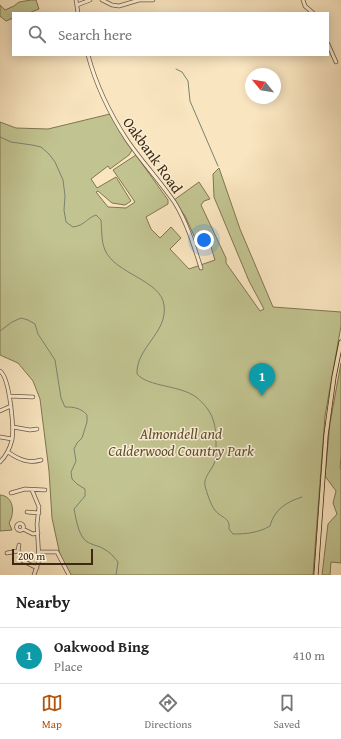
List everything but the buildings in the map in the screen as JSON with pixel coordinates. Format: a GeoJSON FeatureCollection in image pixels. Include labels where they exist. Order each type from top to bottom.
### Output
{"type":"FeatureCollection","features":[{"type":"Feature","properties":{"kind":"main road"},"geometry":{"type":"LineString","coordinates":[[316,575],[326,428],[341,342]]}},
{"type":"Feature","properties":{"kind":"street"},"geometry":{"type":"LineString","coordinates":[[76,0],[78,12]]}},
{"type":"Feature","properties":{"kind":"street"},"geometry":{"type":"LineString","coordinates":[[76,5],[90,0]]}},
{"type":"Feature","properties":{"kind":"street"},"geometry":{"type":"LineString","coordinates":[[102,0],[112,5],[119,6],[139,0],[153,0]]}},
{"type":"Feature","properties":{"kind":"street"},"geometry":{"type":"LineString","coordinates":[[303,0],[305,6],[312,12]]}},
{"type":"Feature","properties":{"kind":"street"},"geometry":{"type":"LineString","coordinates":[[329,46],[336,62]]}},
{"type":"Feature","properties":{"kind":"street","name":"Oakbank Road"},"geometry":{"type":"LineString","coordinates":[[88,56],[96,82],[113,117],[127,140],[174,203],[184,220],[201,268]]}},
{"type":"Feature","properties":{"kind":"street"},"geometry":{"type":"LineString","coordinates":[[0,371],[3,373],[7,381],[13,428],[12,439],[8,452],[0,462]]}},
{"type":"Feature","properties":{"kind":"street"},"geometry":{"type":"LineString","coordinates":[[9,396],[30,396]]}},
{"type":"Feature","properties":{"kind":"street"},"geometry":{"type":"LineString","coordinates":[[0,411],[10,406]]}},
{"type":"Feature","properties":{"kind":"street"},"geometry":{"type":"LineString","coordinates":[[13,428],[30,430],[37,429]]}},
{"type":"Feature","properties":{"kind":"street"},"geometry":{"type":"LineString","coordinates":[[0,437],[12,439]]}},
{"type":"Feature","properties":{"kind":"street"},"geometry":{"type":"LineString","coordinates":[[8,452],[21,460],[28,462],[41,460]]}},
{"type":"Feature","properties":{"kind":"street"},"geometry":{"type":"LineString","coordinates":[[11,493],[25,489],[45,490]]}},
{"type":"Feature","properties":{"kind":"street"},"geometry":{"type":"LineString","coordinates":[[32,490],[39,508],[37,524],[40,552],[34,575]]}},
{"type":"Feature","properties":{"kind":"street"},"geometry":{"type":"LineString","coordinates":[[27,512],[39,513]]}},
{"type":"Feature","properties":{"kind":"street"},"geometry":{"type":"LineString","coordinates":[[23,529],[33,534],[38,534]]}},
{"type":"Feature","properties":{"kind":"street"},"geometry":{"type":"LineString","coordinates":[[19,545],[18,551],[22,556],[23,561],[37,568]]}},
{"type":"Feature","properties":{"kind":"street"},"geometry":{"type":"LineString","coordinates":[[6,553],[18,551]]}},
{"type":"Feature","properties":{"kind":"street"},"geometry":{"type":"LineString","coordinates":[[40,552],[57,552],[69,575]]}},
{"type":"Feature","properties":{"kind":"green space"},"geometry":{"type":"Polygon","coordinates":[[[36,0],[39,9],[32,12],[12,12],[12,18],[6,21],[0,16],[0,5],[5,10],[19,2],[36,0]]]}},
{"type":"Feature","properties":{"kind":"green space","name":"Almondell and Calderwood Country Park"},"geometry":{"type":"Polygon","coordinates":[[[110,114],[132,150],[129,155],[110,169],[108,166],[91,179],[97,188],[116,177],[131,201],[125,205],[112,203],[98,191],[96,192],[108,207],[126,208],[135,202],[113,170],[136,155],[168,200],[168,204],[146,217],[151,229],[160,238],[171,227],[181,238],[170,249],[189,269],[215,260],[211,247],[205,238],[196,240],[185,216],[174,200],[199,182],[210,199],[204,201],[201,205],[226,258],[226,263],[260,311],[264,309],[249,281],[214,197],[213,174],[219,168],[240,229],[273,307],[341,312],[341,326],[325,416],[313,575],[69,575],[60,555],[52,518],[49,471],[40,399],[33,381],[18,363],[0,355],[0,122],[16,128],[48,129],[110,114]]]}},
{"type":"Feature","properties":{"kind":"green space"},"geometry":{"type":"Polygon","coordinates":[[[341,363],[341,563],[331,562],[330,575],[322,575],[328,524],[337,514],[333,503],[336,491],[325,476],[330,423],[341,363]]]}},
{"type":"Feature","properties":{"kind":"green space"},"geometry":{"type":"Polygon","coordinates":[[[0,495],[5,496],[11,502],[12,515],[9,523],[12,530],[0,531],[0,495]]]}},
{"type":"Feature","properties":{"kind":"waterway"},"geometry":{"type":"LineString","coordinates":[[176,69],[182,72],[188,81],[190,101],[218,166]]}},
{"type":"Feature","properties":{"kind":"waterway"},"geometry":{"type":"LineString","coordinates":[[0,137],[11,142],[41,147],[49,154],[55,162],[63,180],[66,222],[73,227],[96,215],[101,220],[102,239],[105,250],[110,258],[118,265],[147,283],[161,296],[164,305],[164,315],[157,332],[141,356],[137,374],[142,378],[156,384],[189,393],[196,397],[206,407],[214,422],[216,454],[214,464],[205,479],[205,486],[213,507],[216,512],[227,520],[229,529],[233,534],[252,533],[270,526],[274,515],[282,507],[291,501],[302,497]]}},
{"type":"Feature","properties":{"kind":"waterway"},"geometry":{"type":"LineString","coordinates":[[0,331],[12,322],[21,318],[35,324],[38,334],[55,360],[61,398],[65,407],[77,408],[87,415],[87,422],[82,438],[74,449],[76,461],[71,472],[72,479],[85,489],[85,496],[74,509],[76,521],[82,536],[88,543],[106,550],[118,562],[116,575]]}},
{"type":"Feature","properties":{"kind":"place","name":"Oakwood Bing"},"geometry":{"type":"Point","coordinates":[262,396]}}]}
